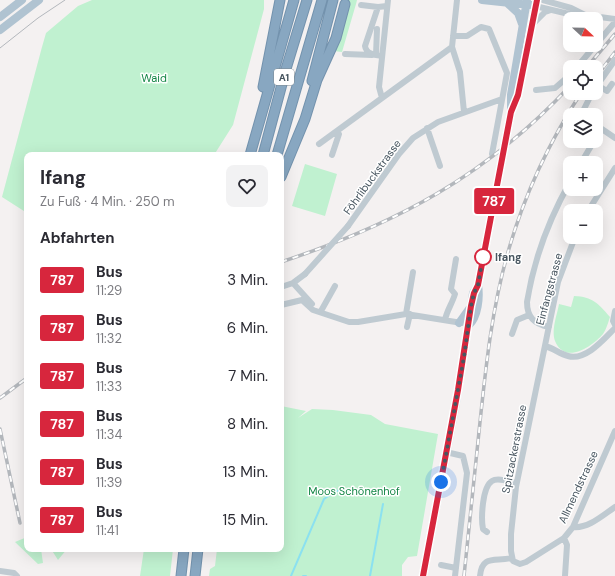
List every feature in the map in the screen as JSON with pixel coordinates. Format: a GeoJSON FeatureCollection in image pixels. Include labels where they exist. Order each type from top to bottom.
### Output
{"type":"FeatureCollection","features":[{"type":"Feature","properties":{"kind":"highway"},"geometry":{"type":"LineString","coordinates":[[256,131],[266,65],[280,0]]}},
{"type":"Feature","properties":{"kind":"highway","name":"A1"},"geometry":{"type":"LineString","coordinates":[[251,152],[294,0]]}},
{"type":"Feature","properties":{"kind":"highway","name":"A1"},"geometry":{"type":"LineString","coordinates":[[264,152],[307,0]]}},
{"type":"Feature","properties":{"kind":"highway"},"geometry":{"type":"LineString","coordinates":[[278,152],[290,104],[322,0]]}},
{"type":"Feature","properties":{"kind":"highway"},"geometry":{"type":"LineString","coordinates":[[296,138],[334,0]]}},
{"type":"Feature","properties":{"kind":"highway"},"geometry":{"type":"LineString","coordinates":[[328,23],[342,2]]}},
{"type":"Feature","properties":{"kind":"highway"},"geometry":{"type":"LineString","coordinates":[[284,168],[317,80],[336,38],[342,2]]}},
{"type":"Feature","properties":{"kind":"highway"},"geometry":{"type":"LineString","coordinates":[[182,576],[184,552]]}},
{"type":"Feature","properties":{"kind":"highway"},"geometry":{"type":"LineString","coordinates":[[196,576],[198,552]]}},
{"type":"Feature","properties":{"kind":"main road"},"geometry":{"type":"LineString","coordinates":[[0,17],[22,0]]}},
{"type":"Feature","properties":{"kind":"main road"},"geometry":{"type":"LineString","coordinates":[[0,30],[39,0]]}},
{"type":"Feature","properties":{"kind":"main road"},"geometry":{"type":"LineString","coordinates":[[423,576],[469,325],[471,306],[474,293],[478,285],[511,112],[518,95],[536,3],[482,0]]}},
{"type":"Feature","properties":{"kind":"main road"},"geometry":{"type":"LineString","coordinates":[[505,2],[518,13],[522,27]]}},
{"type":"Feature","properties":{"kind":"main road"},"geometry":{"type":"LineString","coordinates":[[511,112],[510,95],[527,2]]}},
{"type":"Feature","properties":{"kind":"main road"},"geometry":{"type":"LineString","coordinates":[[469,325],[474,321],[479,294],[478,285]]}},
{"type":"Feature","properties":{"kind":"main road"},"geometry":{"type":"LineString","coordinates":[[459,323],[471,306]]}},
{"type":"Feature","properties":{"kind":"street"},"geometry":{"type":"LineString","coordinates":[[458,0],[452,47],[460,72],[464,112]]}},
{"type":"Feature","properties":{"kind":"street"},"geometry":{"type":"LineString","coordinates":[[543,0],[557,2],[577,12]]}},
{"type":"Feature","properties":{"kind":"street"},"geometry":{"type":"LineString","coordinates":[[361,5],[378,7],[388,3],[385,30],[377,55]]}},
{"type":"Feature","properties":{"kind":"street"},"geometry":{"type":"LineString","coordinates":[[536,3],[550,10],[563,13]]}},
{"type":"Feature","properties":{"kind":"street"},"geometry":{"type":"LineString","coordinates":[[377,55],[365,48],[370,28],[378,7]]}},
{"type":"Feature","properties":{"kind":"street"},"geometry":{"type":"LineString","coordinates":[[531,26],[545,12],[550,10]]}},
{"type":"Feature","properties":{"kind":"street"},"geometry":{"type":"LineString","coordinates":[[583,60],[614,22],[603,19]]}},
{"type":"Feature","properties":{"kind":"street"},"geometry":{"type":"LineString","coordinates":[[453,36],[467,36],[481,27],[491,32],[507,73],[492,154]]}},
{"type":"Feature","properties":{"kind":"street"},"geometry":{"type":"LineString","coordinates":[[370,28],[385,30]]}},
{"type":"Feature","properties":{"kind":"street"},"geometry":{"type":"LineString","coordinates":[[377,29],[379,87],[382,98]]}},
{"type":"Feature","properties":{"kind":"street"},"geometry":{"type":"LineString","coordinates":[[319,144],[452,47]]}},
{"type":"Feature","properties":{"kind":"street"},"geometry":{"type":"LineString","coordinates":[[345,54],[377,55]]}},
{"type":"Feature","properties":{"kind":"street"},"geometry":{"type":"LineString","coordinates":[[603,77],[615,60]]}},
{"type":"Feature","properties":{"kind":"street"},"geometry":{"type":"LineString","coordinates":[[536,90],[555,88],[563,81]]}},
{"type":"Feature","properties":{"kind":"street"},"geometry":{"type":"LineString","coordinates":[[603,89],[607,91],[612,84]]}},
{"type":"Feature","properties":{"kind":"street","name":"Föhrlibuckstrasse"},"geometry":{"type":"LineString","coordinates":[[284,286],[292,283],[305,274],[348,226],[399,154],[413,138],[427,128],[464,112],[502,99]]}},
{"type":"Feature","properties":{"kind":"street"},"geometry":{"type":"LineString","coordinates":[[427,128],[440,166]]}},
{"type":"Feature","properties":{"kind":"street"},"geometry":{"type":"LineString","coordinates":[[603,130],[615,138]]}},
{"type":"Feature","properties":{"kind":"street"},"geometry":{"type":"LineString","coordinates":[[332,154],[339,134],[337,132]]}},
{"type":"Feature","properties":{"kind":"street"},"geometry":{"type":"LineString","coordinates":[[592,204],[615,168]]}},
{"type":"Feature","properties":{"kind":"street"},"geometry":{"type":"LineString","coordinates":[[549,327],[535,322],[530,315],[527,308],[528,293],[545,234],[563,194]]}},
{"type":"Feature","properties":{"kind":"street","name":"Einfangstrasse"},"geometry":{"type":"LineString","coordinates":[[545,346],[558,282],[572,244]]}},
{"type":"Feature","properties":{"kind":"street"},"geometry":{"type":"LineString","coordinates":[[447,309],[452,306],[455,294],[451,288],[456,259]]}},
{"type":"Feature","properties":{"kind":"street"},"geometry":{"type":"LineString","coordinates":[[407,327],[413,272]]}},
{"type":"Feature","properties":{"kind":"street"},"geometry":{"type":"LineString","coordinates":[[292,283],[319,311]]}},
{"type":"Feature","properties":{"kind":"street"},"geometry":{"type":"LineString","coordinates":[[319,311],[335,286]]}},
{"type":"Feature","properties":{"kind":"street"},"geometry":{"type":"LineString","coordinates":[[445,320],[450,294]]}},
{"type":"Feature","properties":{"kind":"street"},"geometry":{"type":"LineString","coordinates":[[284,304],[302,300],[312,310],[319,311],[342,320],[358,322],[408,314],[469,325]]}},
{"type":"Feature","properties":{"kind":"street"},"geometry":{"type":"LineString","coordinates":[[545,346],[568,356],[580,355],[598,344],[615,326],[613,322],[615,311]]}},
{"type":"Feature","properties":{"kind":"street"},"geometry":{"type":"LineString","coordinates":[[512,334],[517,320],[530,315]]}},
{"type":"Feature","properties":{"kind":"street","name":"Spitzackerstrasse"},"geometry":{"type":"LineString","coordinates":[[511,558],[511,534],[516,483],[545,346]]}},
{"type":"Feature","properties":{"kind":"street","name":"Allmendstrasse"},"geometry":{"type":"LineString","coordinates":[[480,576],[480,568],[484,563],[490,560],[511,558],[516,562],[526,562],[564,538],[573,527],[615,431]]}},
{"type":"Feature","properties":{"kind":"street"},"geometry":{"type":"LineString","coordinates":[[446,452],[463,456],[467,473],[455,576]]}},
{"type":"Feature","properties":{"kind":"street"},"geometry":{"type":"LineString","coordinates":[[487,532],[483,529],[482,512],[488,485],[492,481],[498,479],[516,483]]}},
{"type":"Feature","properties":{"kind":"street"},"geometry":{"type":"LineString","coordinates":[[573,527],[580,528],[615,507]]}},
{"type":"Feature","properties":{"kind":"street"},"geometry":{"type":"LineString","coordinates":[[564,538],[566,545],[565,576]]}},
{"type":"Feature","properties":{"kind":"street"},"geometry":{"type":"LineString","coordinates":[[441,565],[456,568]]}},
{"type":"Feature","properties":{"kind":"street"},"geometry":{"type":"LineString","coordinates":[[0,571],[14,573],[17,576]]}},
{"type":"Feature","properties":{"kind":"green space","name":"Waid"},"geometry":{"type":"Polygon","coordinates":[[[92,0],[264,0],[264,9],[233,125],[216,152],[24,152],[24,211],[2,197],[46,33],[78,6],[92,0]]]}},
{"type":"Feature","properties":{"kind":"green space"},"geometry":{"type":"Polygon","coordinates":[[[343,0],[357,0],[342,52],[333,51],[343,0]]]}},
{"type":"Feature","properties":{"kind":"green space"},"geometry":{"type":"Polygon","coordinates":[[[305,164],[337,174],[325,216],[292,206],[305,164]]]}},
{"type":"Feature","properties":{"kind":"green space"},"geometry":{"type":"Polygon","coordinates":[[[574,296],[591,299],[610,317],[604,332],[598,339],[586,348],[572,353],[565,352],[559,348],[555,341],[554,332],[559,304],[571,307],[574,296]]]}},
{"type":"Feature","properties":{"kind":"green space","name":"Moos Schönenhof"},"geometry":{"type":"Polygon","coordinates":[[[284,407],[306,411],[298,418],[312,409],[333,410],[371,415],[385,424],[438,434],[417,556],[408,557],[402,565],[402,576],[209,576],[210,569],[215,566],[217,552],[284,552],[284,407]]]}},
{"type":"Feature","properties":{"kind":"green space"},"geometry":{"type":"Polygon","coordinates":[[[24,538],[24,551],[15,542],[24,538]]]}},
{"type":"Feature","properties":{"kind":"green space"},"geometry":{"type":"Polygon","coordinates":[[[25,552],[41,552],[43,563],[38,564],[25,552]]]}},
{"type":"Feature","properties":{"kind":"green space"},"geometry":{"type":"Polygon","coordinates":[[[53,552],[65,552],[58,560],[53,552]]]}},
{"type":"Feature","properties":{"kind":"green space"},"geometry":{"type":"Polygon","coordinates":[[[144,552],[173,552],[170,576],[140,576],[144,552]]]}},
{"type":"Feature","properties":{"kind":"waterway"},"geometry":{"type":"LineString","coordinates":[[291,576],[324,499],[336,491],[343,490]]}},
{"type":"Feature","properties":{"kind":"waterway"},"geometry":{"type":"LineString","coordinates":[[370,576],[383,504]]}},
{"type":"Feature","properties":{"kind":"tram line"},"geometry":{"type":"LineString","coordinates":[[0,48],[38,18],[65,0]]}},
{"type":"Feature","properties":{"kind":"railway"},"geometry":{"type":"LineString","coordinates":[[593,60],[615,34]]}},
{"type":"Feature","properties":{"kind":"railway"},"geometry":{"type":"LineString","coordinates":[[603,68],[615,52]]}},
{"type":"Feature","properties":{"kind":"railway"},"geometry":{"type":"LineString","coordinates":[[284,261],[363,231],[437,194],[506,146],[538,118],[563,93]]}},
{"type":"Feature","properties":{"kind":"railway"},"geometry":{"type":"LineString","coordinates":[[464,576],[487,358],[502,273],[514,231],[538,170],[558,131],[577,100]]}},
{"type":"Feature","properties":{"kind":"railway"},"geometry":{"type":"LineString","coordinates":[[0,398],[24,380]]}},
{"type":"Feature","properties":{"kind":"railway"},"geometry":{"type":"LineString","coordinates":[[0,429],[20,523]]}},
{"type":"Feature","properties":{"kind":"bus line","name":"787"},"geometry":{"type":"LineString","coordinates":[[423,576],[458,390],[469,325],[468,319],[474,293],[478,285],[511,112],[518,95],[537,0]]}},
{"type":"Feature","properties":{"kind":"place","name":"Ifang"},"geometry":{"type":"Point","coordinates":[483,257]}},
{"type":"Feature","properties":{"kind":"route"},"geometry":{"type":"LineString","coordinates":[[441,482],[464,357],[469,325],[468,319],[474,293],[478,285],[483,257]]}}]}
